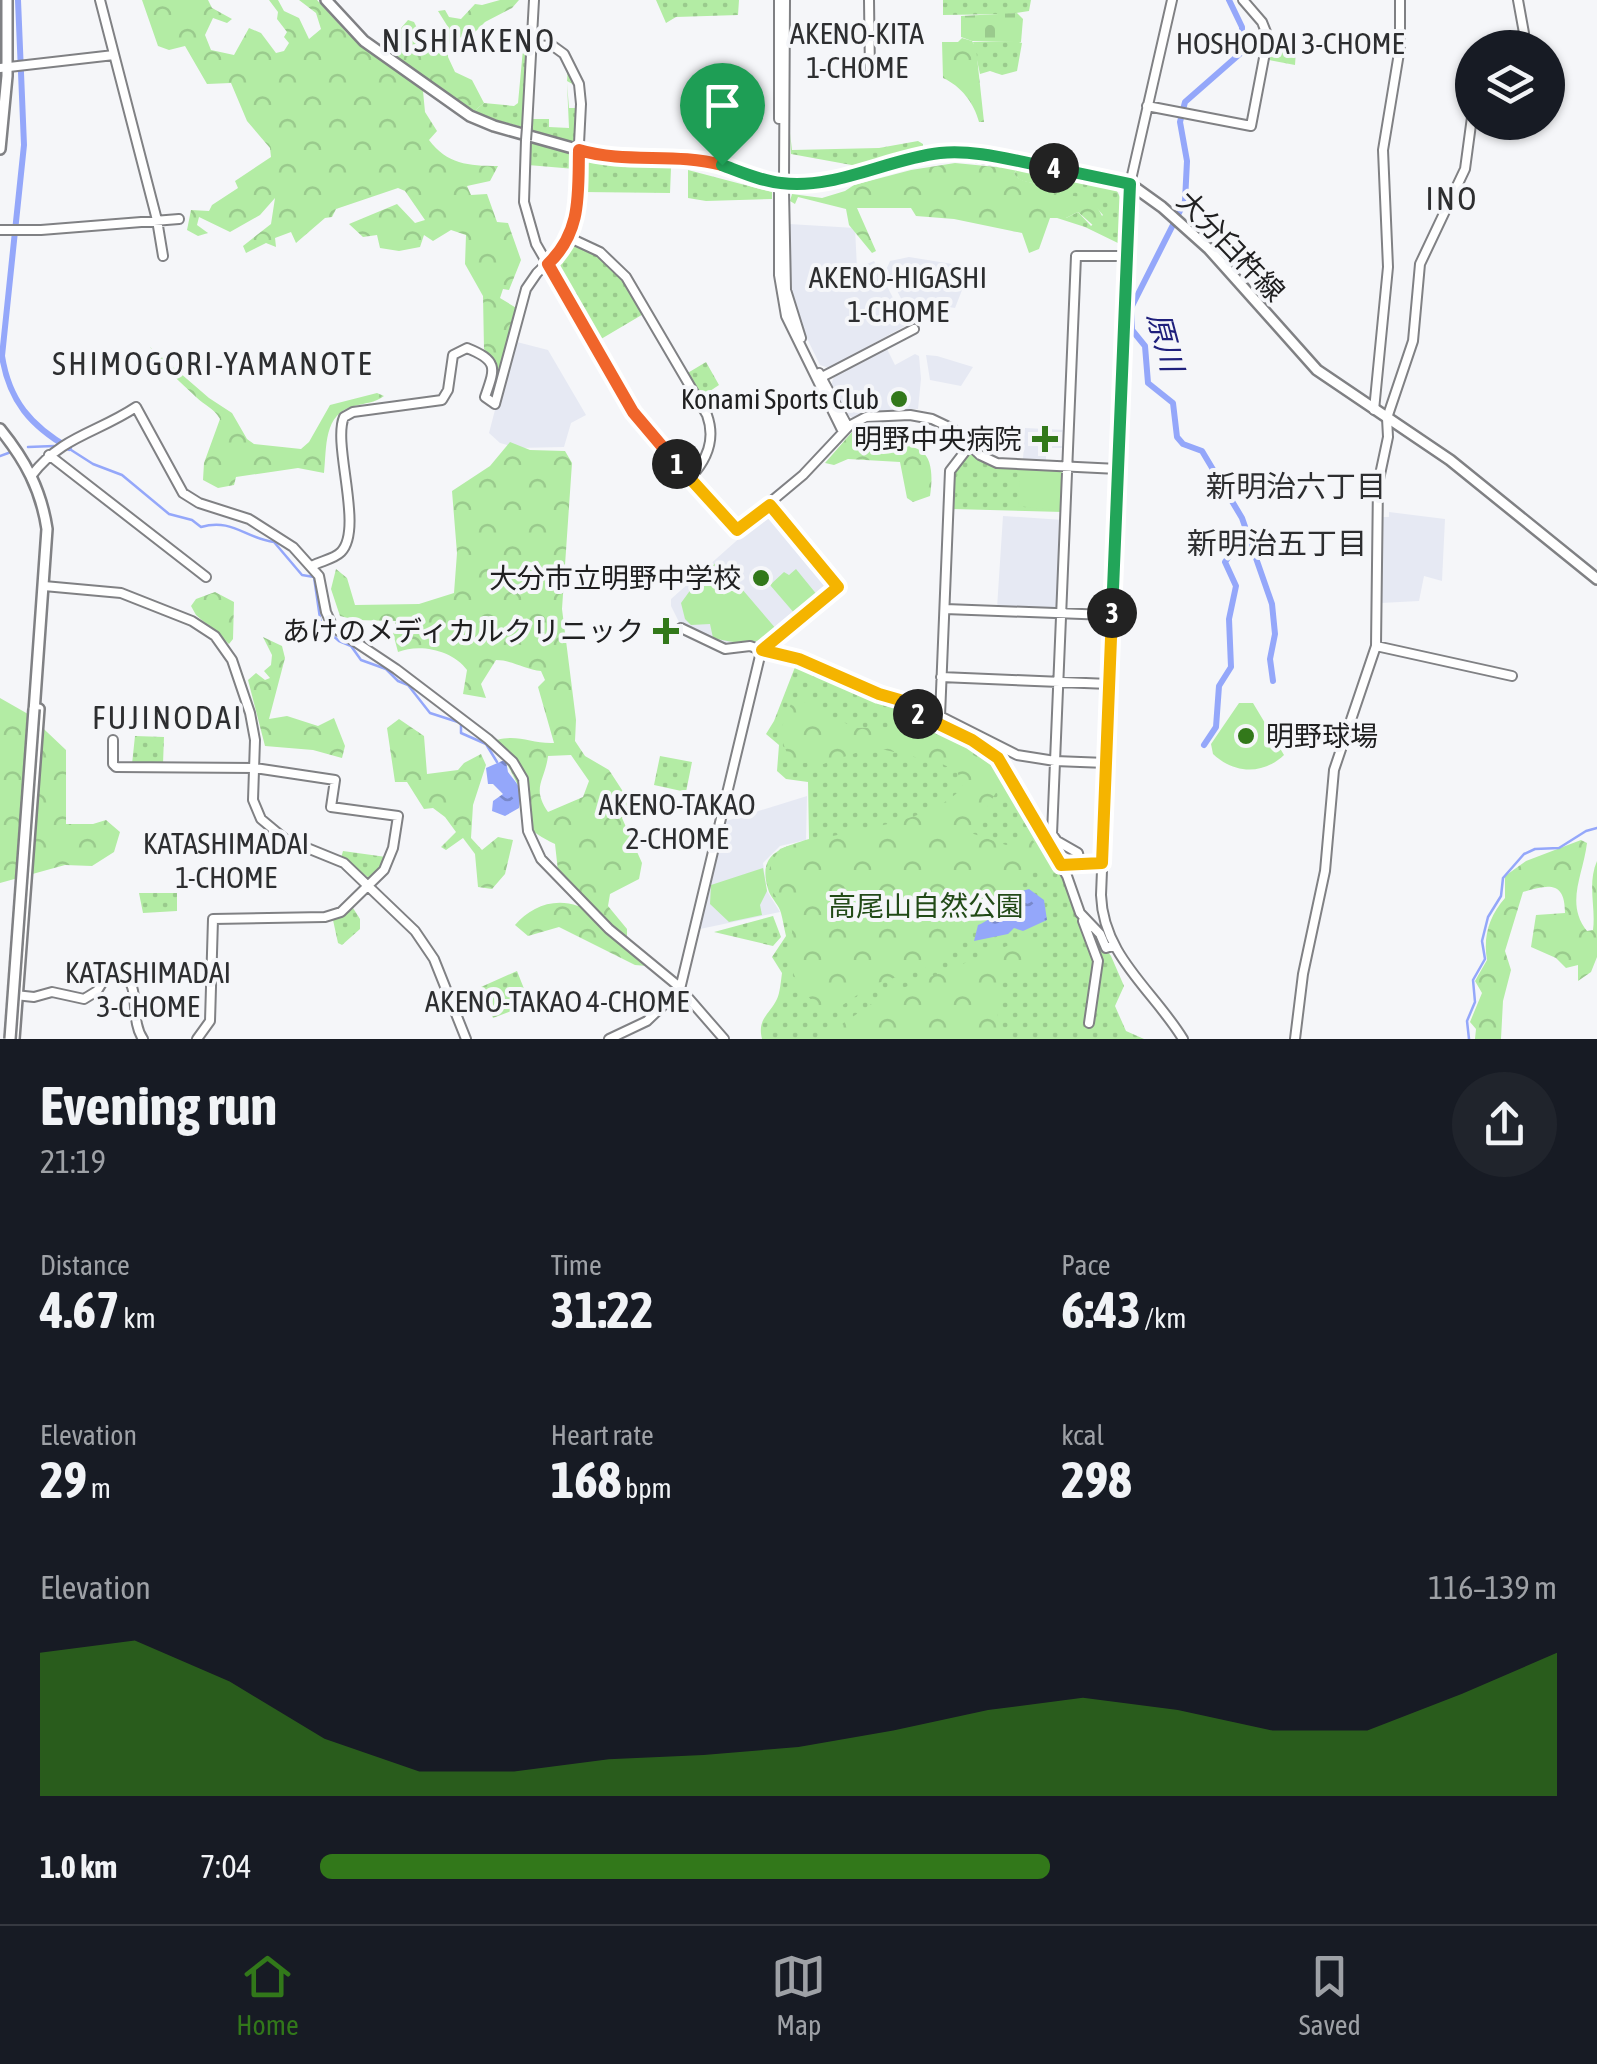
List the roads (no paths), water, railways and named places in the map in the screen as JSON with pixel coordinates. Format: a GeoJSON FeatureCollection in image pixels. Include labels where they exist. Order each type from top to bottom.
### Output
{"type":"FeatureCollection","features":[{"type":"Feature","properties":{"kind":"main road"},"geometry":{"type":"LineString","coordinates":[[0,149],[11,67],[5,0]]}},
{"type":"Feature","properties":{"kind":"main road","name":"大分臼杵線"},"geometry":{"type":"LineString","coordinates":[[326,0],[364,42],[459,109],[494,126],[579,150],[612,157],[700,160],[791,184],[824,181],[941,153],[974,154],[1130,184],[1209,249],[1317,370],[1450,460],[1597,578]]}},
{"type":"Feature","properties":{"kind":"main road"},"geometry":{"type":"LineString","coordinates":[[0,98],[11,67]]}},
{"type":"Feature","properties":{"kind":"main road"},"geometry":{"type":"LineString","coordinates":[[0,426],[24,452],[48,507],[52,528],[11,1039]]}},
{"type":"Feature","properties":{"kind":"main road"},"geometry":{"type":"LineString","coordinates":[[11,1039],[37,709]]}},
{"type":"Feature","properties":{"kind":"main road"},"geometry":{"type":"LineString","coordinates":[[11,1039],[21,908],[23,806],[37,709]]}},
{"type":"Feature","properties":{"kind":"street"},"geometry":{"type":"LineString","coordinates":[[100,0],[157,220],[162,256]]}},
{"type":"Feature","properties":{"kind":"street"},"geometry":{"type":"LineString","coordinates":[[534,0],[524,205],[532,235],[633,412],[737,530],[770,505],[846,430],[870,416],[916,415],[946,425],[983,457],[997,463],[1118,469]]}},
{"type":"Feature","properties":{"kind":"street"},"geometry":{"type":"LineString","coordinates":[[782,0],[781,294],[788,321],[846,430]]}},
{"type":"Feature","properties":{"kind":"street"},"geometry":{"type":"LineString","coordinates":[[869,0],[870,74]]}},
{"type":"Feature","properties":{"kind":"street"},"geometry":{"type":"LineString","coordinates":[[1172,0],[1130,184],[1102,914],[1113,946],[1183,1039]]}},
{"type":"Feature","properties":{"kind":"street"},"geometry":{"type":"LineString","coordinates":[[1147,106],[1252,125],[1268,36],[1262,22],[1243,0]]}},
{"type":"Feature","properties":{"kind":"street"},"geometry":{"type":"LineString","coordinates":[[1374,410],[1388,267],[1384,150],[1400,50],[1400,0]]}},
{"type":"Feature","properties":{"kind":"street"},"geometry":{"type":"LineString","coordinates":[[1518,0],[1523,30]]}},
{"type":"Feature","properties":{"kind":"street"},"geometry":{"type":"LineString","coordinates":[[312,566],[336,555],[346,543],[348,488],[341,429],[344,417],[353,412],[442,400],[448,390],[453,355],[467,348],[492,364],[494,374],[486,398],[494,404],[526,289],[570,238],[578,212],[581,98],[568,58],[556,48],[532,44]]}},
{"type":"Feature","properties":{"kind":"street"},"geometry":{"type":"LineString","coordinates":[[11,67],[114,55]]}},
{"type":"Feature","properties":{"kind":"street"},"geometry":{"type":"LineString","coordinates":[[1296,1039],[1303,974],[1325,870],[1334,770],[1376,646],[1378,484],[1388,437],[1387,418],[1413,340],[1420,264],[1465,170],[1469,140]]}},
{"type":"Feature","properties":{"kind":"street"},"geometry":{"type":"LineString","coordinates":[[0,230],[179,219]]}},
{"type":"Feature","properties":{"kind":"street"},"geometry":{"type":"LineString","coordinates":[[570,238],[600,252],[626,277],[707,415],[712,437],[702,464],[690,478]]}},
{"type":"Feature","properties":{"kind":"street"},"geometry":{"type":"LineString","coordinates":[[1080,863],[1078,853],[1056,841],[1052,834],[1076,255],[1127,256]]}},
{"type":"Feature","properties":{"kind":"street"},"geometry":{"type":"LineString","coordinates":[[819,378],[914,329]]}},
{"type":"Feature","properties":{"kind":"street"},"geometry":{"type":"LineString","coordinates":[[33,473],[62,444],[136,407],[183,493],[264,526],[293,547],[322,582],[326,612],[333,627],[388,663],[513,762],[524,779],[528,831],[541,859],[609,929],[680,989],[724,1039]]}},
{"type":"Feature","properties":{"kind":"street"},"geometry":{"type":"LineString","coordinates":[[970,446],[950,468],[940,716],[1017,754],[1106,764]]}},
{"type":"Feature","properties":{"kind":"street"},"geometry":{"type":"LineString","coordinates":[[49,454],[206,577]]}},
{"type":"Feature","properties":{"kind":"street"},"geometry":{"type":"LineString","coordinates":[[609,1039],[647,1020],[680,989],[762,650],[838,587],[770,505]]}},
{"type":"Feature","properties":{"kind":"street"},"geometry":{"type":"LineString","coordinates":[[47,586],[132,596],[192,620],[215,636],[234,664],[250,713],[255,740],[253,800],[269,828],[344,863],[369,885],[429,950],[466,1039]]}},
{"type":"Feature","properties":{"kind":"street"},"geometry":{"type":"LineString","coordinates":[[946,608],[1108,616]]}},
{"type":"Feature","properties":{"kind":"street"},"geometry":{"type":"LineString","coordinates":[[681,628],[725,649],[750,646],[799,659],[900,700],[924,718],[990,751],[1004,767],[1061,865],[1082,917],[1098,961],[1089,1023]]}},
{"type":"Feature","properties":{"kind":"street"},"geometry":{"type":"LineString","coordinates":[[1376,646],[1512,676]]}},
{"type":"Feature","properties":{"kind":"street"},"geometry":{"type":"LineString","coordinates":[[941,678],[1110,684]]}},
{"type":"Feature","properties":{"kind":"street"},"geometry":{"type":"LineString","coordinates":[[113,740],[116,768],[254,768],[335,780],[332,806],[398,816],[388,863],[342,911],[332,916],[214,918],[210,1021],[197,1039]]}},
{"type":"Feature","properties":{"kind":"street"},"geometry":{"type":"LineString","coordinates":[[1061,865],[1102,863]]}},
{"type":"Feature","properties":{"kind":"street"},"geometry":{"type":"LineString","coordinates":[[1082,917],[1100,934],[1106,948],[1113,946]]}},
{"type":"Feature","properties":{"kind":"street"},"geometry":{"type":"LineString","coordinates":[[14,995],[34,997],[52,992],[84,1000],[97,991],[107,975],[122,972],[132,983],[137,1031],[143,1039]]}},
{"type":"Feature","properties":{"kind":"water"},"geometry":{"type":"Polygon","coordinates":[[[506,761],[520,791],[519,808],[505,816],[492,811],[493,801],[503,794],[488,784],[486,768],[506,761]]]}},
{"type":"Feature","properties":{"kind":"water"},"geometry":{"type":"Polygon","coordinates":[[[1029,889],[1044,900],[1047,920],[1023,931],[1014,928],[1008,934],[974,941],[978,925],[1029,889]]]}},
{"type":"Feature","properties":{"kind":"waterway"},"geometry":{"type":"LineString","coordinates":[[18,0],[24,145],[2,356],[10,386],[24,411],[43,431],[69,448]]}},
{"type":"Feature","properties":{"kind":"waterway","name":"原川"},"geometry":{"type":"LineString","coordinates":[[1229,0],[1242,27],[1242,52],[1185,102],[1180,122],[1187,161],[1185,201],[1131,308],[1132,330],[1145,346],[1148,383],[1173,403],[1177,437],[1183,444],[1202,451],[1242,518],[1272,604],[1273,681]]}},
{"type":"Feature","properties":{"kind":"waterway"},"geometry":{"type":"LineString","coordinates":[[28,447],[54,446]]}},
{"type":"Feature","properties":{"kind":"waterway"},"geometry":{"type":"LineString","coordinates":[[68,448],[93,464],[122,475],[169,514],[192,520],[201,527],[221,525],[274,542],[302,575],[314,577],[321,625],[351,646],[361,660],[386,669],[408,685],[430,713],[461,723],[461,733],[486,744],[497,762]]}},
{"type":"Feature","properties":{"kind":"waterway"},"geometry":{"type":"LineString","coordinates":[[0,456],[11,452]]}},
{"type":"Feature","properties":{"kind":"waterway","name":"原川"},"geometry":{"type":"LineString","coordinates":[[1204,745],[1216,727],[1219,686],[1231,667],[1229,619],[1236,586],[1225,562],[1246,533]]}},
{"type":"Feature","properties":{"kind":"waterway"},"geometry":{"type":"LineString","coordinates":[[1469,1039],[1467,1021],[1475,1002],[1473,980],[1485,959],[1482,941],[1488,917],[1501,896],[1503,878],[1524,854],[1535,849],[1559,848],[1597,828]]}},
{"type":"Feature","properties":{"kind":"place","name":"Konami Sports Club"},"geometry":{"type":"Point","coordinates":[899,399]}},
{"type":"Feature","properties":{"kind":"place","name":"明野中央病院"},"geometry":{"type":"Point","coordinates":[1045,439]}},
{"type":"Feature","properties":{"kind":"place","name":"大分市立明野中学校"},"geometry":{"type":"Point","coordinates":[761,578]}},
{"type":"Feature","properties":{"kind":"place","name":"あけのメディカルクリニック"},"geometry":{"type":"Point","coordinates":[666,631]}},
{"type":"Feature","properties":{"kind":"place","name":"明野球場"},"geometry":{"type":"Point","coordinates":[1246,736]}},
{"type":"Feature","properties":{"kind":"district","name":"NISHIAKENO"},"geometry":{"type":"Point","coordinates":[469,41]}},
{"type":"Feature","properties":{"kind":"district","name":"HOSHODAI 3-CHOME"},"geometry":{"type":"Point","coordinates":[1290,44]}},
{"type":"Feature","properties":{"kind":"district","name":"AKENO-KITA 1-CHOME"},"geometry":{"type":"Point","coordinates":[857,51]}},
{"type":"Feature","properties":{"kind":"district","name":"INO"},"geometry":{"type":"Point","coordinates":[1452,199]}},
{"type":"Feature","properties":{"kind":"district","name":"AKENO-HIGASHI 1-CHOME"},"geometry":{"type":"Point","coordinates":[898,295]}},
{"type":"Feature","properties":{"kind":"district","name":"SHIMOGORI-YAMANOTE"},"geometry":{"type":"Point","coordinates":[213,364]}},
{"type":"Feature","properties":{"kind":"district","name":"新明治六丁目"},"geometry":{"type":"Point","coordinates":[1296,487]}},
{"type":"Feature","properties":{"kind":"district","name":"新明治五丁目"},"geometry":{"type":"Point","coordinates":[1277,544]}},
{"type":"Feature","properties":{"kind":"district","name":"FUJINODAI"},"geometry":{"type":"Point","coordinates":[168,718]}},
{"type":"Feature","properties":{"kind":"district","name":"AKENO-TAKAO 2-CHOME"},"geometry":{"type":"Point","coordinates":[677,822]}},
{"type":"Feature","properties":{"kind":"district","name":"KATASHIMADAI 1-CHOME"},"geometry":{"type":"Point","coordinates":[226,861]}},
{"type":"Feature","properties":{"kind":"district","name":"KATASHIMADAI 3-CHOME"},"geometry":{"type":"Point","coordinates":[148,990]}},
{"type":"Feature","properties":{"kind":"district","name":"AKENO-TAKAO 4-CHOME"},"geometry":{"type":"Point","coordinates":[557,1002]}},
{"type":"Feature","properties":{"kind":"park label","name":"高尾山自然公園"},"geometry":{"type":"Point","coordinates":[926,906]}}]}
